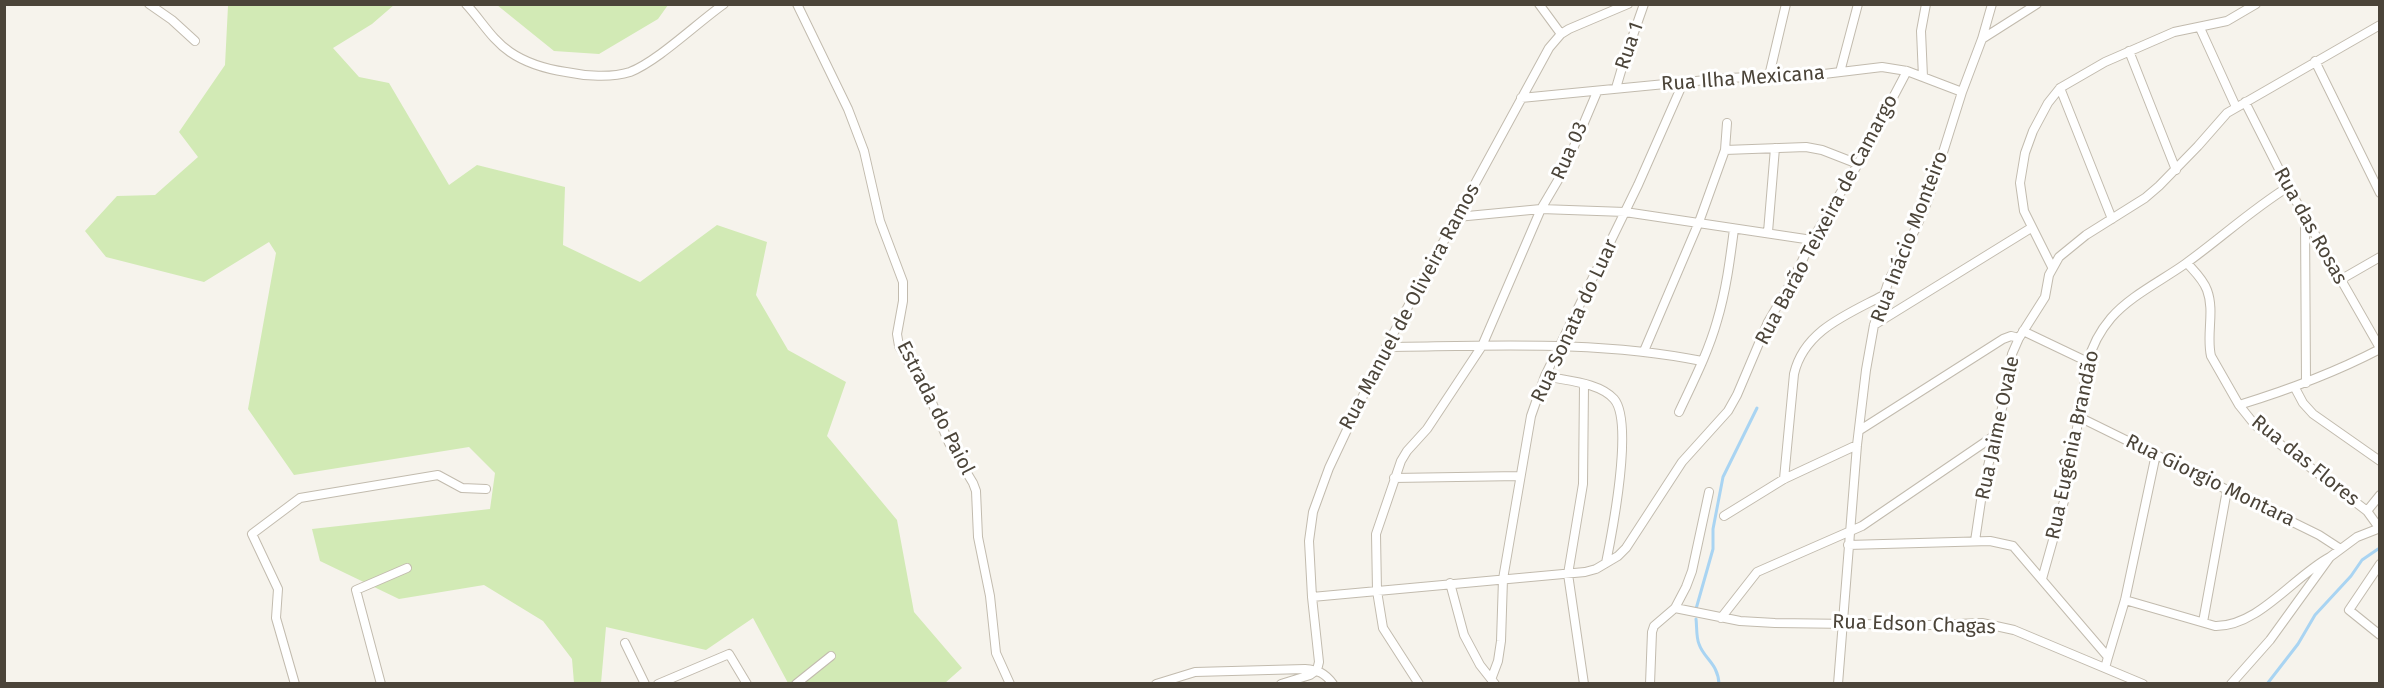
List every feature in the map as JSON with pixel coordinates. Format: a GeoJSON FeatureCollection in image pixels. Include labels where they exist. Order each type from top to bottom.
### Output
{"type":"FeatureCollection","features":[{"type":"Feature","properties":{"kind":"street"},"geometry":{"type":"LineString","coordinates":[[149,4],[172,20],[195,41]]}},
{"type":"Feature","properties":{"kind":"street"},"geometry":{"type":"LineString","coordinates":[[466,4],[509,52],[550,69],[596,76],[629,72],[646,64],[724,4]]}},
{"type":"Feature","properties":{"kind":"street","name":"Estrada do Paiol"},"geometry":{"type":"LineString","coordinates":[[797,4],[848,109],[864,152],[880,220],[903,282],[903,301],[897,334],[899,346],[928,393],[949,443],[976,492],[978,537],[990,596],[996,653],[1010,684]]}},
{"type":"Feature","properties":{"kind":"street"},"geometry":{"type":"LineString","coordinates":[[1539,4],[1561,34]]}},
{"type":"Feature","properties":{"kind":"street","name":"Rua Manuel de Oliveira Ramos"},"geometry":{"type":"LineString","coordinates":[[1317,670],[1319,662],[1312,597],[1310,541],[1313,512],[1346,428],[1386,347],[1549,48],[1561,34],[1628,4]]}},
{"type":"Feature","properties":{"kind":"street","name":"Rua 1"},"geometry":{"type":"LineString","coordinates":[[1616,88],[1644,4]]}},
{"type":"Feature","properties":{"kind":"street"},"geometry":{"type":"LineString","coordinates":[[1769,76],[1773,50],[1786,4]]}},
{"type":"Feature","properties":{"kind":"street"},"geometry":{"type":"LineString","coordinates":[[1840,72],[1858,4]]}},
{"type":"Feature","properties":{"kind":"street"},"geometry":{"type":"LineString","coordinates":[[1923,77],[1921,31],[1926,4]]}},
{"type":"Feature","properties":{"kind":"street","name":"Rua Inácio Monteiro"},"geometry":{"type":"LineString","coordinates":[[1838,684],[1841,622],[1857,445],[1874,325],[1882,297],[1928,200],[1992,4]]}},
{"type":"Feature","properties":{"kind":"street"},"geometry":{"type":"LineString","coordinates":[[1982,39],[2037,4]]}},
{"type":"Feature","properties":{"kind":"street"},"geometry":{"type":"LineString","coordinates":[[2256,4],[2227,21],[2174,32],[2129,51],[2060,88],[2040,116],[2021,168],[2020,195],[2031,228],[2052,267],[2068,249],[2145,198],[2176,170],[2219,119],[2315,60],[2379,25]]}},
{"type":"Feature","properties":{"kind":"street"},"geometry":{"type":"LineString","coordinates":[[2200,28],[2236,107]]}},
{"type":"Feature","properties":{"kind":"street"},"geometry":{"type":"LineString","coordinates":[[2129,51],[2176,170]]}},
{"type":"Feature","properties":{"kind":"street"},"geometry":{"type":"LineString","coordinates":[[2315,60],[2379,193]]}},
{"type":"Feature","properties":{"kind":"street","name":"Rua Ilha Mexicana"},"geometry":{"type":"LineString","coordinates":[[1521,98],[1597,92],[1616,88],[1882,67],[1907,71],[1962,92]]}},
{"type":"Feature","properties":{"kind":"street","name":"Rua Barão Teixeira de Camargo"},"geometry":{"type":"LineString","coordinates":[[1312,597],[1586,572],[1606,563],[1626,548],[1682,462],[1728,411],[1768,322],[1795,276],[1812,240],[1858,164],[1907,71]]}},
{"type":"Feature","properties":{"kind":"street","name":"Rua Sonata do Luar"},"geometry":{"type":"LineString","coordinates":[[1494,680],[1501,641],[1503,579],[1531,416],[1545,376],[1625,212],[1683,83]]}},
{"type":"Feature","properties":{"kind":"street"},"geometry":{"type":"LineString","coordinates":[[2060,88],[2112,219]]}},
{"type":"Feature","properties":{"kind":"street","name":"Rua 03"},"geometry":{"type":"LineString","coordinates":[[1419,684],[1383,628],[1377,591],[1376,534],[1394,478],[1407,451],[1427,429],[1482,346],[1541,209],[1564,170],[1597,92]]}},
{"type":"Feature","properties":{"kind":"street","name":"Rua das Rosas"},"geometry":{"type":"LineString","coordinates":[[2245,102],[2288,187],[2379,348]]}},
{"type":"Feature","properties":{"kind":"street"},"geometry":{"type":"LineString","coordinates":[[1644,351],[1699,222],[1725,150],[1727,123]]}},
{"type":"Feature","properties":{"kind":"street"},"geometry":{"type":"LineString","coordinates":[[1768,232],[1775,148]]}},
{"type":"Feature","properties":{"kind":"street"},"geometry":{"type":"LineString","coordinates":[[1725,150],[1814,148],[1858,164]]}},
{"type":"Feature","properties":{"kind":"street","name":"Rua Eugênia Brandão"},"geometry":{"type":"LineString","coordinates":[[2042,579],[2066,494],[2088,362],[2096,340],[2112,317],[2187,263],[2251,211],[2288,187]]}},
{"type":"Feature","properties":{"kind":"street"},"geometry":{"type":"LineString","coordinates":[[1457,218],[1541,209],[1625,212],[1812,240]]}},
{"type":"Feature","properties":{"kind":"street"},"geometry":{"type":"LineString","coordinates":[[2305,217],[2306,383]]}},
{"type":"Feature","properties":{"kind":"street"},"geometry":{"type":"LineString","coordinates":[[1874,325],[2031,228]]}},
{"type":"Feature","properties":{"kind":"street"},"geometry":{"type":"LineString","coordinates":[[1679,412],[1702,361],[1721,308],[1734,229]]}},
{"type":"Feature","properties":{"kind":"street"},"geometry":{"type":"LineString","coordinates":[[2340,280],[2379,257]]}},
{"type":"Feature","properties":{"kind":"street","name":"Rua das Flores"},"geometry":{"type":"LineString","coordinates":[[2187,263],[2202,280],[2208,294],[2211,356],[2239,405],[2254,425],[2367,511],[2379,528]]}},
{"type":"Feature","properties":{"kind":"street","name":"Rua Jaime Ovale"},"geometry":{"type":"LineString","coordinates":[[1975,541],[1983,487],[2012,354],[2021,334],[2045,297],[2052,267]]}},
{"type":"Feature","properties":{"kind":"street"},"geometry":{"type":"LineString","coordinates":[[1784,479],[1794,374],[1803,348],[1816,335],[1844,316],[1882,297]]}},
{"type":"Feature","properties":{"kind":"street"},"geometry":{"type":"LineString","coordinates":[[1860,430],[2002,339],[2011,336],[2021,334],[2088,362]]}},
{"type":"Feature","properties":{"kind":"street"},"geometry":{"type":"LineString","coordinates":[[1386,347],[1559,346],[1644,351],[1702,361]]}},
{"type":"Feature","properties":{"kind":"street"},"geometry":{"type":"LineString","coordinates":[[2239,405],[2295,388],[2352,364],[2379,348]]}},
{"type":"Feature","properties":{"kind":"street"},"geometry":{"type":"LineString","coordinates":[[1545,376],[1599,389],[1615,400],[1620,408],[1622,418],[1617,499],[1606,563]]}},
{"type":"Feature","properties":{"kind":"street"},"geometry":{"type":"LineString","coordinates":[[1584,385],[1583,484],[1568,574],[1584,684]]}},
{"type":"Feature","properties":{"kind":"street"},"geometry":{"type":"LineString","coordinates":[[2295,388],[2303,403],[2313,414],[2379,461]]}},
{"type":"Feature","properties":{"kind":"street","name":"Rua Giorgio Montara"},"geometry":{"type":"LineString","coordinates":[[2079,417],[2319,535],[2340,548]]}},
{"type":"Feature","properties":{"kind":"street"},"geometry":{"type":"LineString","coordinates":[[1721,618],[1757,572],[1785,558],[1812,549],[1871,520],[1995,436]]}},
{"type":"Feature","properties":{"kind":"street"},"geometry":{"type":"LineString","coordinates":[[1724,516],[1784,479],[1857,445]]}},
{"type":"Feature","properties":{"kind":"street"},"geometry":{"type":"LineString","coordinates":[[2104,668],[2125,600],[2156,454]]}},
{"type":"Feature","properties":{"kind":"street"},"geometry":{"type":"LineString","coordinates":[[295,684],[276,618],[278,589],[252,534],[300,498],[438,475],[462,489],[486,489]]}},
{"type":"Feature","properties":{"kind":"street"},"geometry":{"type":"LineString","coordinates":[[1394,478],[1520,476]]}},
{"type":"Feature","properties":{"kind":"street"},"geometry":{"type":"LineString","coordinates":[[2203,621],[2227,490]]}},
{"type":"Feature","properties":{"kind":"street"},"geometry":{"type":"LineString","coordinates":[[1650,684],[1652,632],[1660,619],[1675,608],[1692,571],[1709,492]]}},
{"type":"Feature","properties":{"kind":"street"},"geometry":{"type":"LineString","coordinates":[[2367,511],[2379,495]]}},
{"type":"Feature","properties":{"kind":"street"},"geometry":{"type":"LineString","coordinates":[[2125,600],[2215,626],[2225,626],[2273,600],[2306,572],[2357,537],[2379,528]]}},
{"type":"Feature","properties":{"kind":"street"},"geometry":{"type":"LineString","coordinates":[[1848,545],[1975,541],[2006,543],[2013,546],[2108,657]]}},
{"type":"Feature","properties":{"kind":"street"},"geometry":{"type":"LineString","coordinates":[[2231,684],[2270,640],[2330,557]]}},
{"type":"Feature","properties":{"kind":"street"},"geometry":{"type":"LineString","coordinates":[[2379,564],[2349,610],[2379,635]]}},
{"type":"Feature","properties":{"kind":"street"},"geometry":{"type":"LineString","coordinates":[[381,684],[356,590],[406,568]]}},
{"type":"Feature","properties":{"kind":"street"},"geometry":{"type":"LineString","coordinates":[[1450,583],[1464,635],[1480,665],[1494,680]]}},
{"type":"Feature","properties":{"kind":"street","name":"Rua Edson Chagas"},"geometry":{"type":"LineString","coordinates":[[1675,608],[1721,618],[1776,623],[1841,622],[1929,625],[1982,623],[1999,626],[2143,684]]}},
{"type":"Feature","properties":{"kind":"street"},"geometry":{"type":"LineString","coordinates":[[625,643],[645,684]]}},
{"type":"Feature","properties":{"kind":"street"},"geometry":{"type":"LineString","coordinates":[[658,684],[729,654],[747,684]]}},
{"type":"Feature","properties":{"kind":"street"},"geometry":{"type":"LineString","coordinates":[[796,684],[831,656]]}},
{"type":"Feature","properties":{"kind":"street"},"geometry":{"type":"LineString","coordinates":[[1156,684],[1195,672],[1317,670],[1325,674],[1333,684]]}},
{"type":"Feature","properties":{"kind":"street"},"geometry":{"type":"LineString","coordinates":[[1281,684],[1310,675],[1317,670]]}},
{"type":"Feature","properties":{"kind":"green space"},"geometry":{"type":"Polygon","coordinates":[[[232,4],[394,5],[372,24],[333,48],[359,77],[389,83],[449,185],[477,165],[565,187],[563,245],[640,282],[717,225],[767,242],[756,295],[788,350],[846,382],[827,436],[897,520],[914,612],[962,668],[945,683],[788,683],[753,618],[706,650],[606,627],[601,683],[574,683],[572,659],[543,621],[484,585],[399,599],[320,561],[312,529],[490,509],[495,473],[469,447],[294,475],[248,409],[276,253],[269,242],[204,282],[106,257],[85,231],[117,196],[155,195],[198,157],[179,132],[225,65],[228,6],[232,4]]]}},
{"type":"Feature","properties":{"kind":"green space"},"geometry":{"type":"Polygon","coordinates":[[[497,5],[668,5],[658,19],[599,54],[554,51],[497,5]]]}},
{"type":"Feature","properties":{"kind":"waterway"},"geometry":{"type":"LineString","coordinates":[[1696,609],[1713,549],[1713,529],[1723,477],[1757,408]]}},
{"type":"Feature","properties":{"kind":"waterway"},"geometry":{"type":"LineString","coordinates":[[2267,684],[2298,644],[2315,615],[2351,576],[2362,560],[2378,549]]}},
{"type":"Feature","properties":{"kind":"waterway"},"geometry":{"type":"LineString","coordinates":[[1696,619],[1699,644],[1714,666],[1719,684]]}}]}
